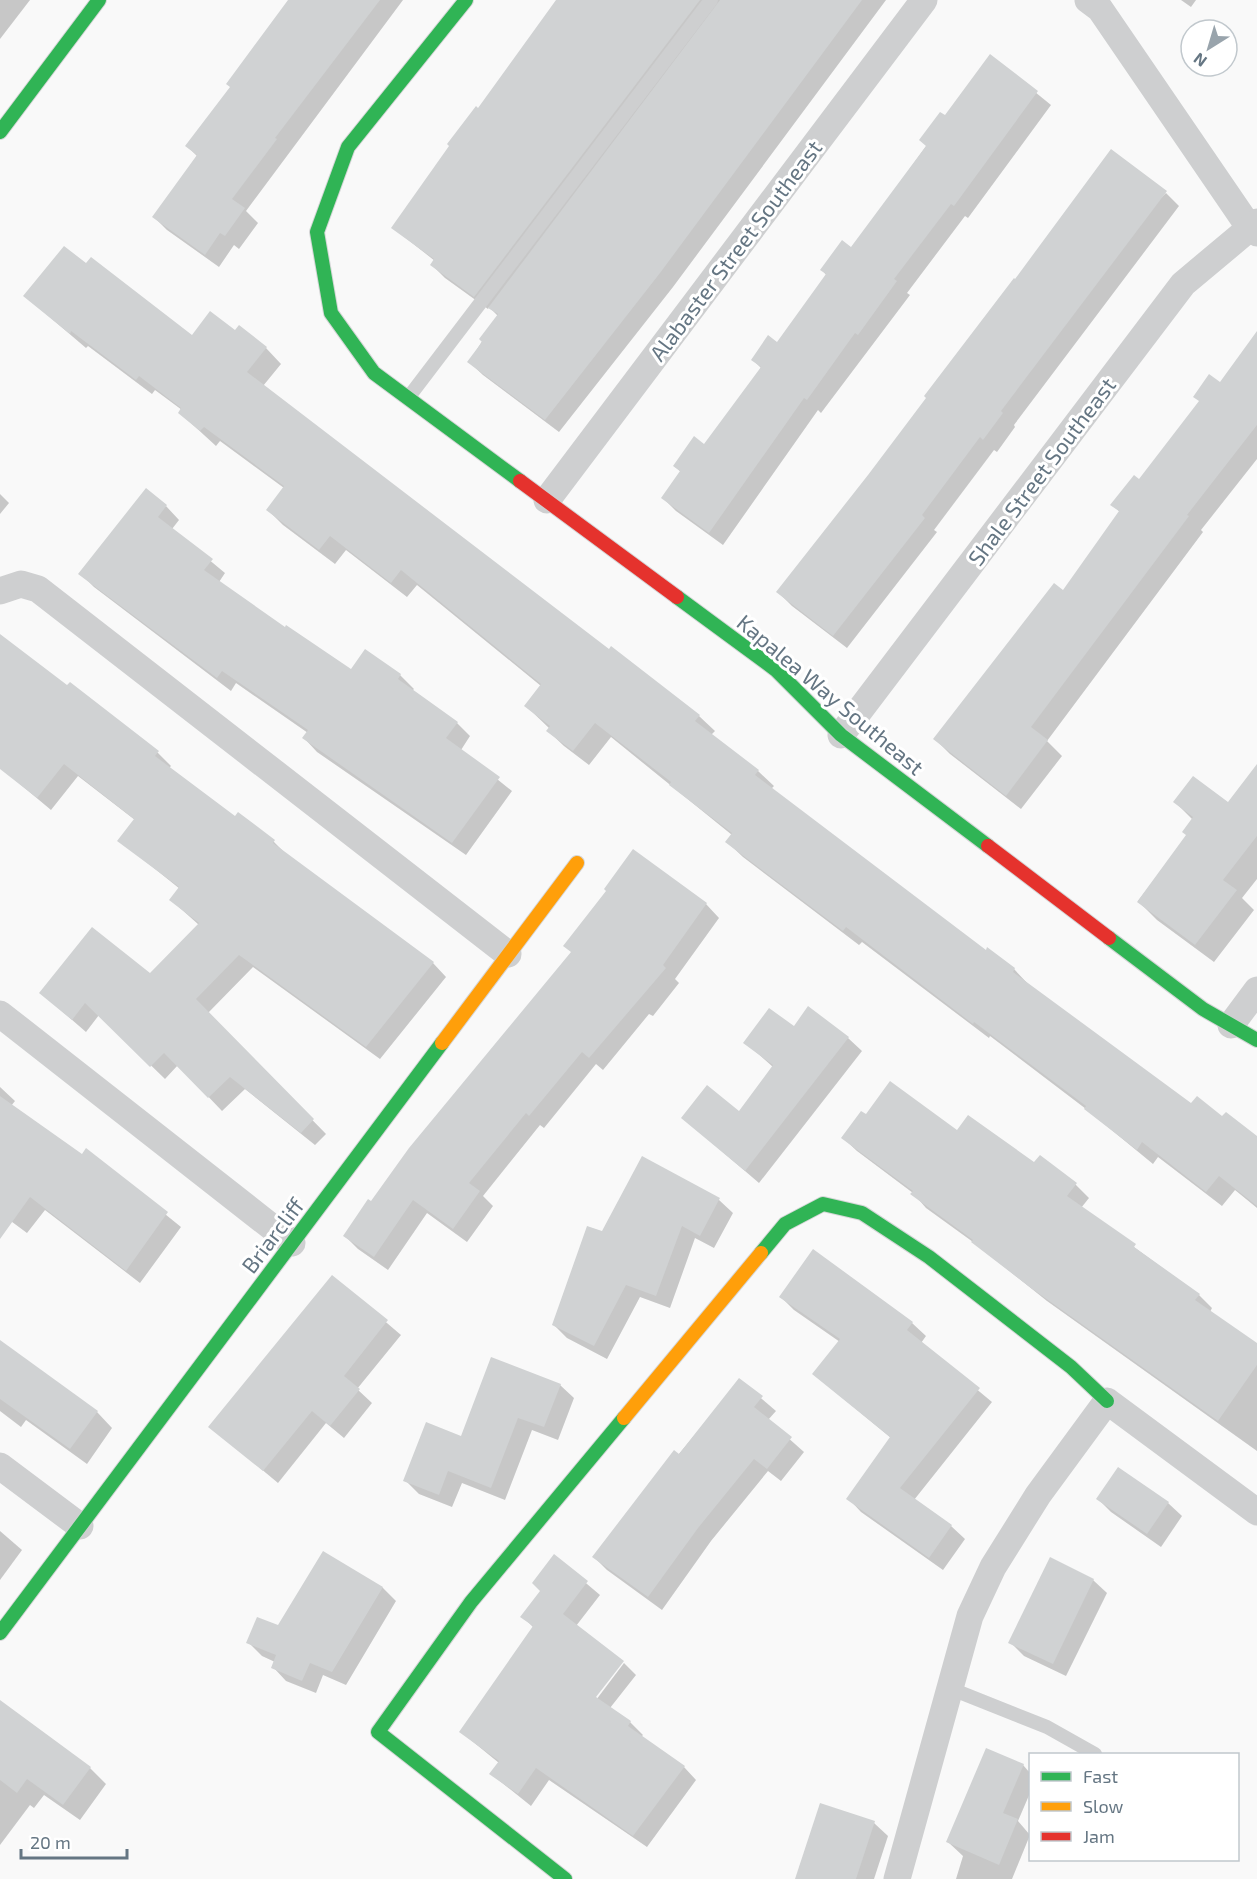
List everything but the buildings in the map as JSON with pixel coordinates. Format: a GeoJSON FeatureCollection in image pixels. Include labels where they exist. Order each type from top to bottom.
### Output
{"type":"FeatureCollection","features":[{"type":"Feature","properties":{"kind":"street"},"geometry":{"type":"LineString","coordinates":[[0,132],[99,0]]}},
{"type":"Feature","properties":{"kind":"street","name":"Kapalea Way Southeast"},"geometry":{"type":"LineString","coordinates":[[466,0],[348,147],[317,232],[331,313],[374,373],[776,670],[841,735],[1203,1009],[1257,1040]]}},
{"type":"Feature","properties":{"kind":"street","name":"Alabaster Street Southeast"},"geometry":{"type":"LineString","coordinates":[[547,500],[924,0]]}},
{"type":"Feature","properties":{"kind":"street"},"geometry":{"type":"LineString","coordinates":[[1088,0],[1100,9],[1254,227]]}},
{"type":"Feature","properties":{"kind":"street","name":"Shale Street Southeast"},"geometry":{"type":"LineString","coordinates":[[841,735],[1183,284],[1254,227]]}},
{"type":"Feature","properties":{"kind":"street"},"geometry":{"type":"LineString","coordinates":[[0,591],[21,584],[38,589],[508,954]]}},
{"type":"Feature","properties":{"kind":"street","name":"Briarcliff"},"geometry":{"type":"LineString","coordinates":[[0,1633],[577,862]]}},
{"type":"Feature","properties":{"kind":"street"},"geometry":{"type":"LineString","coordinates":[[1231,1025],[1257,990]]}},
{"type":"Feature","properties":{"kind":"street"},"geometry":{"type":"LineString","coordinates":[[0,1014],[292,1243]]}},
{"type":"Feature","properties":{"kind":"street"},"geometry":{"type":"LineString","coordinates":[[565,1879],[378,1732],[471,1602],[785,1224],[823,1204],[862,1213],[938,1264],[1071,1368],[1107,1401],[1257,1512]]}},
{"type":"Feature","properties":{"kind":"street"},"geometry":{"type":"LineString","coordinates":[[897,1879],[970,1616],[993,1568],[1038,1495],[1107,1401]]}},
{"type":"Feature","properties":{"kind":"street"},"geometry":{"type":"LineString","coordinates":[[0,1466],[80,1526]]}},
{"type":"Feature","properties":{"kind":"lane"},"geometry":{"type":"LineString","coordinates":[[408,398],[711,0]]}},
{"type":"Feature","properties":{"kind":"lane"},"geometry":{"type":"LineString","coordinates":[[949,1688],[1047,1727],[1092,1753]]}},
{"type":"Feature","properties":{"kind":"traffic: fast"},"geometry":{"type":"LineString","coordinates":[[0,132],[99,0]]}},
{"type":"Feature","properties":{"kind":"traffic: fast"},"geometry":{"type":"LineString","coordinates":[[466,0],[348,147],[317,232],[331,313],[374,373],[520,481]]}},
{"type":"Feature","properties":{"kind":"traffic: fast"},"geometry":{"type":"LineString","coordinates":[[677,597],[776,670],[841,735],[988,846]]}},
{"type":"Feature","properties":{"kind":"traffic: fast"},"geometry":{"type":"LineString","coordinates":[[1109,938],[1203,1009],[1257,1040]]}},
{"type":"Feature","properties":{"kind":"traffic: fast"},"geometry":{"type":"LineString","coordinates":[[0,1633],[442,1043]]}},
{"type":"Feature","properties":{"kind":"traffic: fast"},"geometry":{"type":"LineString","coordinates":[[761,1253],[785,1224],[823,1204],[862,1213],[929,1257],[1071,1367],[1107,1401]]}},
{"type":"Feature","properties":{"kind":"traffic: fast"},"geometry":{"type":"LineString","coordinates":[[565,1879],[378,1732],[471,1602],[624,1418]]}},
{"type":"Feature","properties":{"kind":"traffic: slow"},"geometry":{"type":"LineString","coordinates":[[442,1043],[577,863]]}},
{"type":"Feature","properties":{"kind":"traffic: slow"},"geometry":{"type":"LineString","coordinates":[[624,1418],[761,1253]]}},
{"type":"Feature","properties":{"kind":"traffic: jam"},"geometry":{"type":"LineString","coordinates":[[520,481],[677,597]]}},
{"type":"Feature","properties":{"kind":"traffic: jam"},"geometry":{"type":"LineString","coordinates":[[988,846],[1109,938]]}}]}
